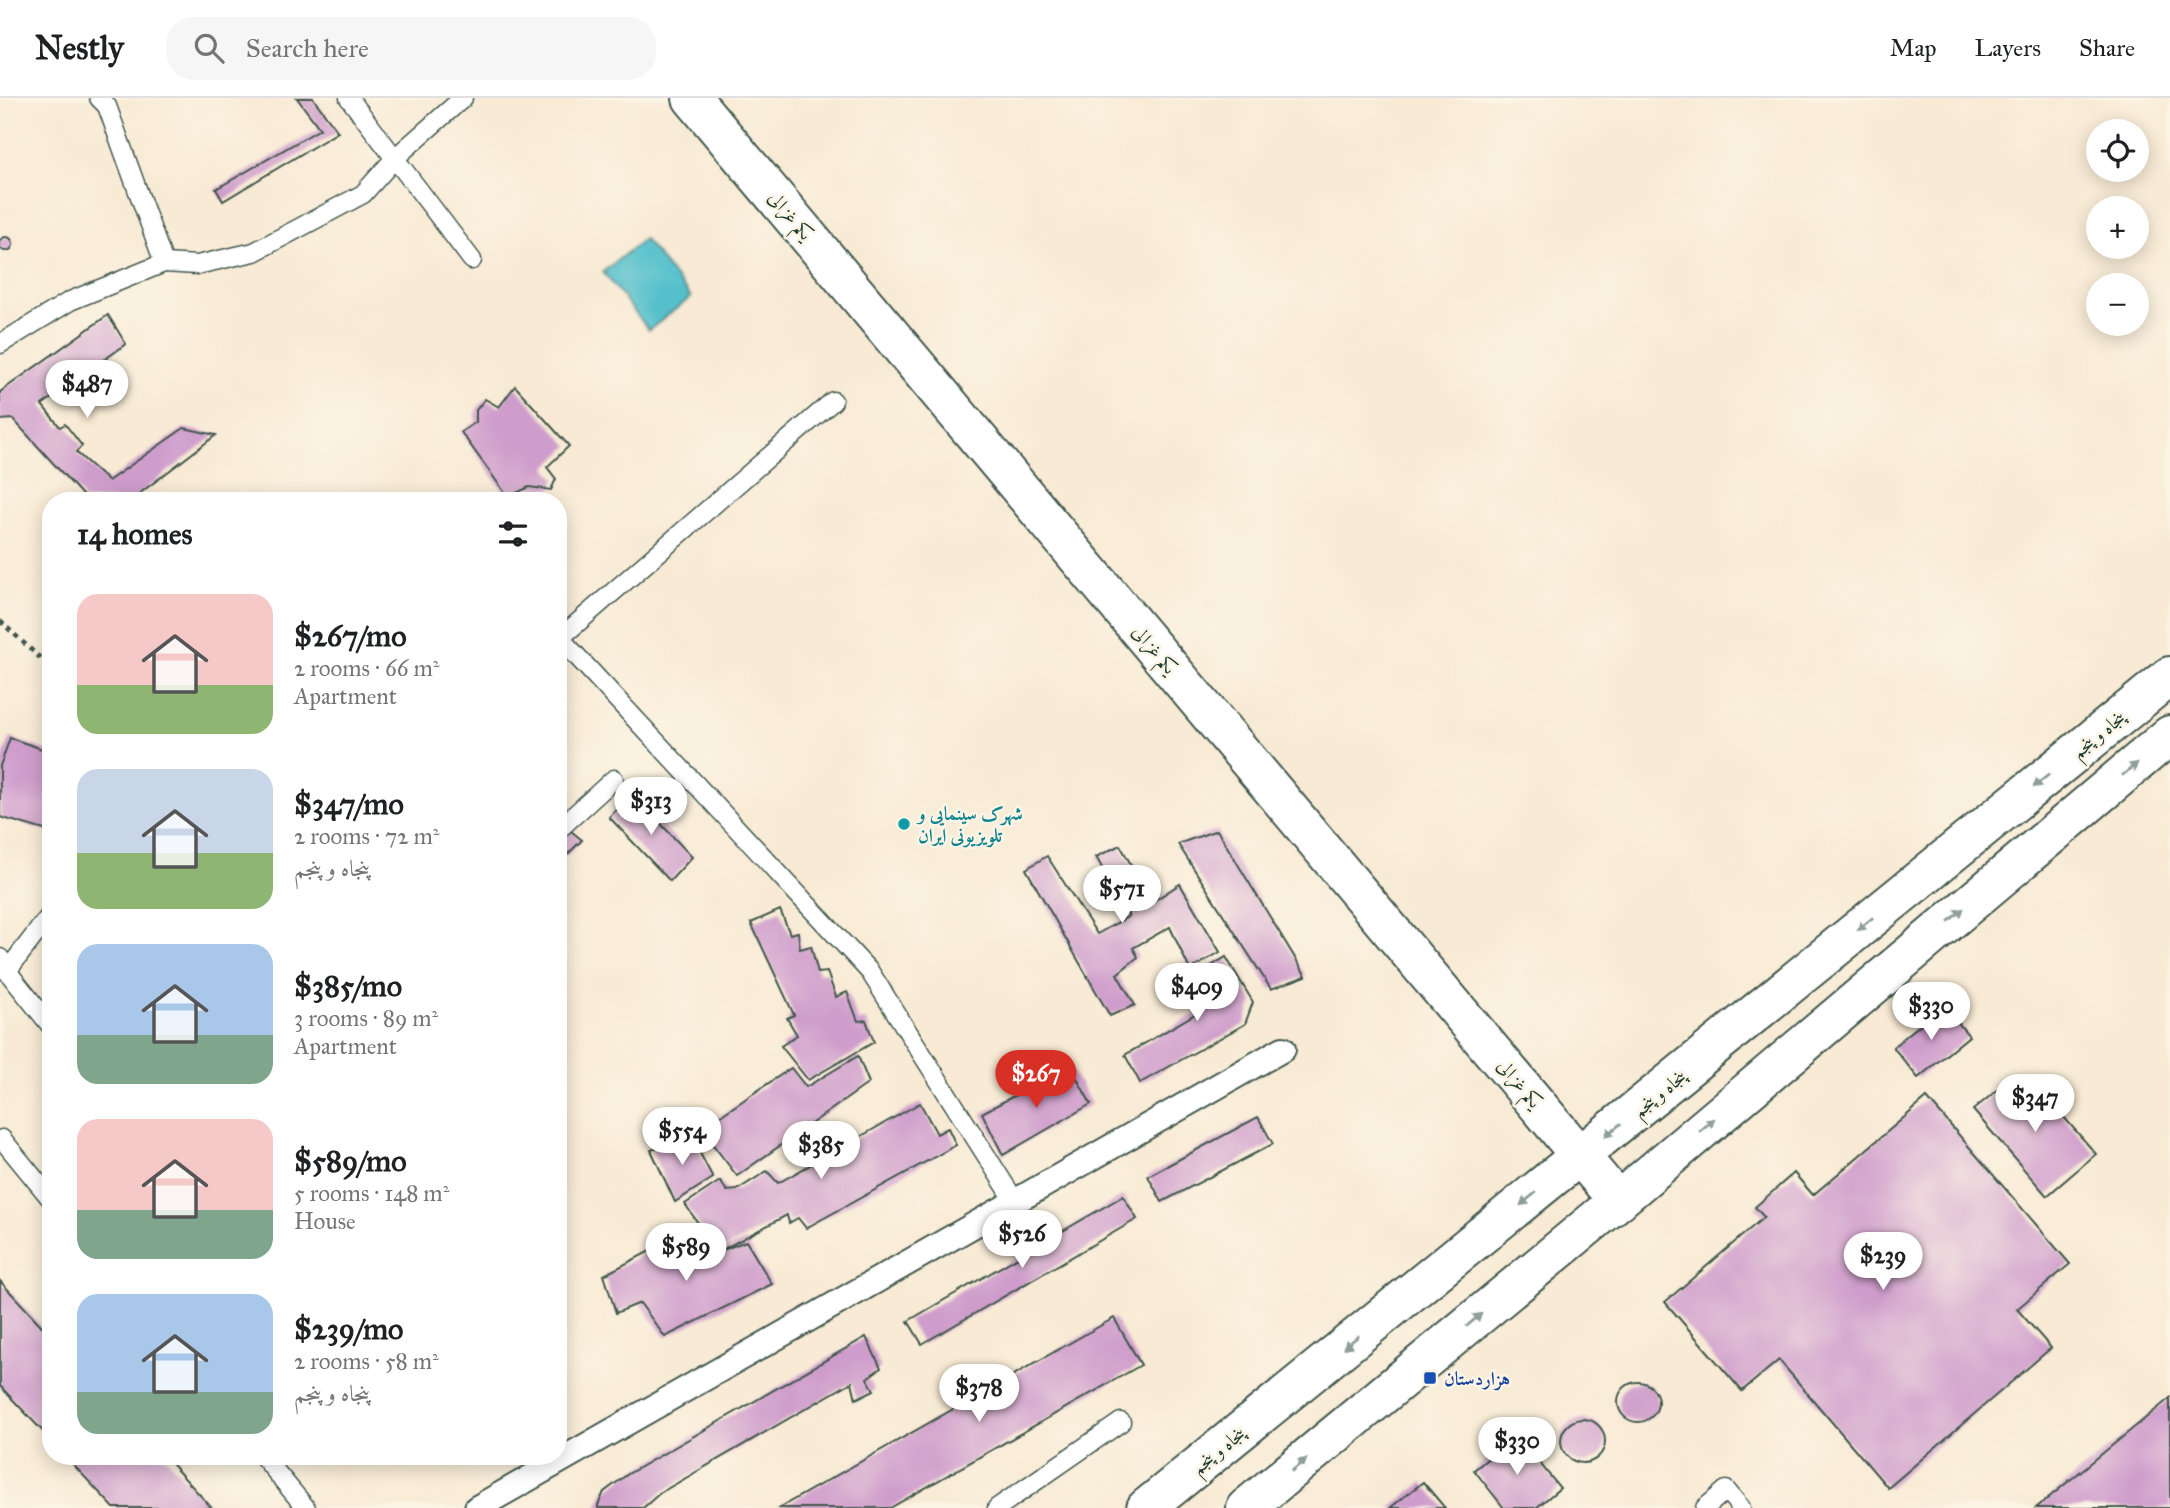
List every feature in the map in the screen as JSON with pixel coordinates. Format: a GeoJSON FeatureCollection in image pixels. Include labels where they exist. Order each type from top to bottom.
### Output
{"type":"FeatureCollection","features":[{"type":"Feature","properties":{"kind":"main road","name":"یکم غزالی"},"geometry":{"type":"LineString","coordinates":[[692,98],[1618,1201]]}},
{"type":"Feature","properties":{"kind":"main road","name":"پنجاه و پنجم"},"geometry":{"type":"LineString","coordinates":[[1146,1508],[2170,676]]}},
{"type":"Feature","properties":{"kind":"main road"},"geometry":{"type":"LineString","coordinates":[[1246,1508],[1618,1201],[2170,735]]}},
{"type":"Feature","properties":{"kind":"street"},"geometry":{"type":"LineString","coordinates":[[567,1456],[1283,1049]]}},
{"type":"Feature","properties":{"kind":"street"},"geometry":{"type":"LineString","coordinates":[[475,1508],[551,1465]]}},
{"type":"Feature","properties":{"kind":"lane"},"geometry":{"type":"LineString","coordinates":[[99,98],[107,106],[164,263]]}},
{"type":"Feature","properties":{"kind":"lane"},"geometry":{"type":"LineString","coordinates":[[349,98],[472,260]]}},
{"type":"Feature","properties":{"kind":"lane"},"geometry":{"type":"LineString","coordinates":[[0,344],[70,301],[164,263],[197,265],[254,252],[363,194],[396,157],[463,98]]}},
{"type":"Feature","properties":{"kind":"lane"},"geometry":{"type":"LineString","coordinates":[[567,632],[833,401]]}},
{"type":"Feature","properties":{"kind":"lane"},"geometry":{"type":"LineString","coordinates":[[567,646],[870,972],[1015,1201]]}},
{"type":"Feature","properties":{"kind":"lane"},"geometry":{"type":"LineString","coordinates":[[567,822],[614,779]]}},
{"type":"Feature","properties":{"kind":"lane"},"geometry":{"type":"LineString","coordinates":[[42,924],[4,964],[42,1014]]}},
{"type":"Feature","properties":{"kind":"lane"},"geometry":{"type":"LineString","coordinates":[[1,1139],[42,1188]]}},
{"type":"Feature","properties":{"kind":"lane"},"geometry":{"type":"LineString","coordinates":[[997,1508],[1121,1422]]}},
{"type":"Feature","properties":{"kind":"lane"},"geometry":{"type":"LineString","coordinates":[[270,1465],[306,1508]]}},
{"type":"Feature","properties":{"kind":"lane"},"geometry":{"type":"LineString","coordinates":[[1706,1508],[1726,1490],[1741,1508]]}},
{"type":"Feature","properties":{"kind":"path"},"geometry":{"type":"LineString","coordinates":[[0,621],[42,660]]}},
{"type":"Feature","properties":{"kind":"water"},"geometry":{"type":"Polygon","coordinates":[[[644,239],[691,297],[649,330],[603,272],[644,239]]]}},
{"type":"Feature","properties":{"kind":"building"},"geometry":{"type":"Polygon","coordinates":[[[297,98],[313,98],[338,132],[223,201],[216,189],[320,129],[297,98]]]}},
{"type":"Feature","properties":{"kind":"building"},"geometry":{"type":"Polygon","coordinates":[[[3,237],[9,237],[13,244],[9,251],[3,251],[-1,247],[-1,241],[3,237]]]}},
{"type":"Feature","properties":{"kind":"building"},"geometry":{"type":"Polygon","coordinates":[[[108,315],[126,344],[42,405],[60,427],[65,424],[82,446],[76,452],[108,481],[184,428],[216,435],[141,492],[79,492],[13,419],[0,420],[0,392],[108,315]]]}},
{"type":"Feature","properties":{"kind":"building"},"geometry":{"type":"Polygon","coordinates":[[[515,386],[569,446],[547,467],[556,479],[551,490],[529,487],[518,492],[504,492],[461,432],[476,422],[476,410],[485,399],[499,407],[515,386]]]}},
{"type":"Feature","properties":{"kind":"building"},"geometry":{"type":"Polygon","coordinates":[[[10,738],[42,749],[42,829],[0,817],[0,766],[10,738]]]}},
{"type":"Feature","properties":{"kind":"building"},"geometry":{"type":"Polygon","coordinates":[[[633,794],[692,857],[670,881],[609,817],[633,794]]]}},
{"type":"Feature","properties":{"kind":"building"},"geometry":{"type":"Polygon","coordinates":[[[1217,830],[1306,976],[1271,989],[1178,844],[1217,830]]]}},
{"type":"Feature","properties":{"kind":"building"},"geometry":{"type":"Polygon","coordinates":[[[571,831],[582,840],[567,855],[567,834],[571,831]]]}},
{"type":"Feature","properties":{"kind":"building"},"geometry":{"type":"Polygon","coordinates":[[[1120,845],[1152,902],[1180,884],[1220,952],[1190,970],[1170,927],[1133,948],[1138,957],[1117,974],[1135,1005],[1110,1016],[1026,869],[1047,856],[1097,934],[1129,916],[1096,857],[1120,845]]]}},
{"type":"Feature","properties":{"kind":"building"},"geometry":{"type":"Polygon","coordinates":[[[780,910],[790,934],[798,932],[800,949],[811,946],[818,973],[827,972],[836,997],[847,992],[858,1021],[866,1020],[874,1042],[808,1080],[781,1046],[797,1035],[787,1018],[794,1015],[751,923],[780,910]]]}},
{"type":"Feature","properties":{"kind":"building"},"geometry":{"type":"Polygon","coordinates":[[[1226,957],[1253,1002],[1245,1024],[1140,1083],[1125,1055],[1207,1007],[1209,996],[1195,976],[1226,957]]]}},
{"type":"Feature","properties":{"kind":"building"},"geometry":{"type":"Polygon","coordinates":[[[1944,1005],[1969,1036],[1918,1078],[1893,1047],[1944,1005]]]}},
{"type":"Feature","properties":{"kind":"building"},"geometry":{"type":"Polygon","coordinates":[[[858,1056],[869,1083],[737,1176],[701,1129],[791,1068],[806,1087],[858,1056]]]}},
{"type":"Feature","properties":{"kind":"building"},"geometry":{"type":"Polygon","coordinates":[[[1070,1066],[1091,1104],[1003,1155],[982,1113],[1070,1066]]]}},
{"type":"Feature","properties":{"kind":"building"},"geometry":{"type":"Polygon","coordinates":[[[2013,1077],[2026,1092],[2035,1084],[2096,1154],[2047,1196],[1973,1110],[2013,1077]]]}},
{"type":"Feature","properties":{"kind":"building"},"geometry":{"type":"Polygon","coordinates":[[[1927,1098],[2070,1264],[2017,1309],[2051,1348],[1888,1488],[1779,1360],[1742,1391],[1665,1302],[1764,1217],[1755,1207],[1794,1173],[1813,1195],[1927,1098]]]}},
{"type":"Feature","properties":{"kind":"building"},"geometry":{"type":"Polygon","coordinates":[[[920,1103],[937,1134],[948,1128],[956,1145],[806,1228],[798,1218],[789,1223],[787,1215],[718,1252],[685,1204],[720,1181],[727,1191],[737,1190],[767,1171],[778,1183],[920,1103]]]}},
{"type":"Feature","properties":{"kind":"building"},"geometry":{"type":"Polygon","coordinates":[[[1258,1117],[1273,1144],[1162,1202],[1148,1176],[1258,1117]]]}},
{"type":"Feature","properties":{"kind":"building"},"geometry":{"type":"Polygon","coordinates":[[[691,1136],[713,1178],[675,1202],[651,1150],[691,1136]]]}},
{"type":"Feature","properties":{"kind":"building"},"geometry":{"type":"Polygon","coordinates":[[[1123,1196],[1137,1219],[922,1344],[908,1321],[1123,1196]]]}},
{"type":"Feature","properties":{"kind":"building"},"geometry":{"type":"Polygon","coordinates":[[[671,1240],[718,1252],[746,1241],[772,1284],[665,1337],[640,1303],[616,1313],[604,1275],[671,1240]]]}},
{"type":"Feature","properties":{"kind":"building"},"geometry":{"type":"Polygon","coordinates":[[[0,1281],[42,1326],[42,1430],[0,1386],[0,1281]]]}},
{"type":"Feature","properties":{"kind":"building"},"geometry":{"type":"Polygon","coordinates":[[[1114,1318],[1141,1365],[890,1508],[779,1508],[1114,1318]]]}},
{"type":"Feature","properties":{"kind":"building"},"geometry":{"type":"Polygon","coordinates":[[[866,1337],[881,1368],[867,1378],[874,1390],[856,1399],[852,1382],[660,1493],[643,1508],[598,1508],[604,1492],[628,1474],[866,1337]]]}},
{"type":"Feature","properties":{"kind":"building"},"geometry":{"type":"Polygon","coordinates":[[[1638,1382],[1652,1388],[1658,1402],[1652,1416],[1638,1422],[1624,1416],[1618,1402],[1624,1388],[1638,1382]]]}},
{"type":"Feature","properties":{"kind":"building"},"geometry":{"type":"Polygon","coordinates":[[[2170,1398],[2170,1508],[2036,1508],[2170,1398]]]}},
{"type":"Feature","properties":{"kind":"building"},"geometry":{"type":"Polygon","coordinates":[[[1583,1419],[1592,1420],[1599,1425],[1604,1432],[1604,1450],[1599,1457],[1592,1462],[1583,1463],[1574,1462],[1567,1457],[1562,1450],[1561,1441],[1562,1432],[1567,1425],[1574,1420],[1583,1419]]]}},
{"type":"Feature","properties":{"kind":"building"},"geometry":{"type":"Polygon","coordinates":[[[1517,1435],[1560,1488],[1536,1508],[1504,1508],[1474,1470],[1517,1435]]]}},
{"type":"Feature","properties":{"kind":"building"},"geometry":{"type":"Polygon","coordinates":[[[73,1465],[172,1465],[212,1508],[114,1508],[73,1465]]]}},
{"type":"Feature","properties":{"kind":"building"},"geometry":{"type":"Polygon","coordinates":[[[1423,1482],[1445,1508],[1390,1508],[1423,1482]]]}},
{"type":"Feature","properties":{"kind":"place","name":"شهرک سینمایی و تلویزیونی ایران"},"geometry":{"type":"Point","coordinates":[904,824]}},
{"type":"Feature","properties":{"kind":"place","name":"هزاردستان"},"geometry":{"type":"Point","coordinates":[1430,1378]}}]}
